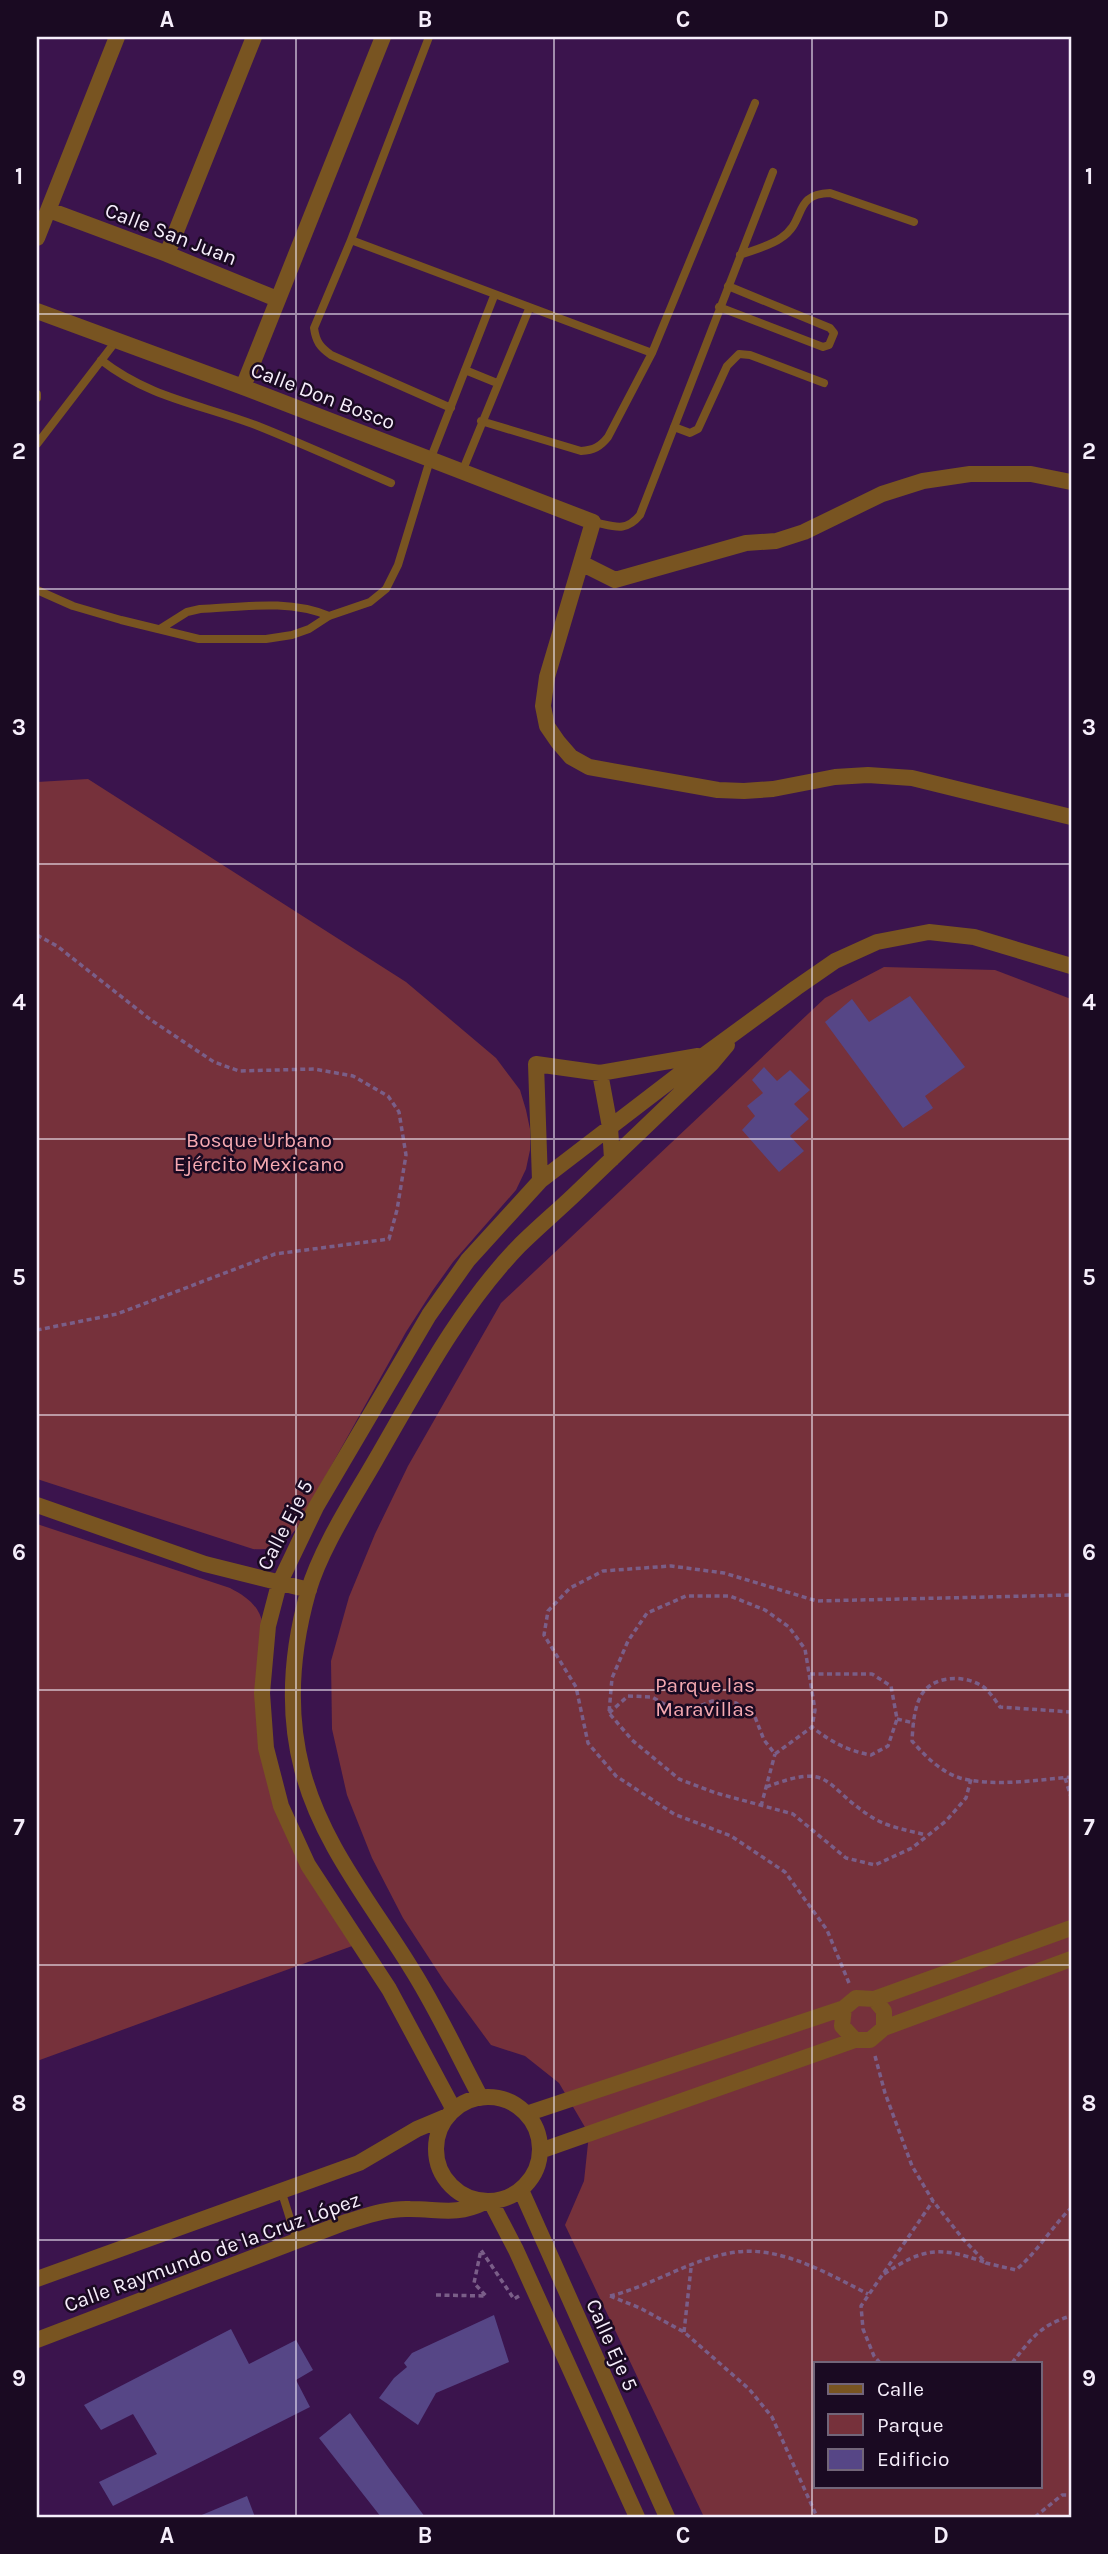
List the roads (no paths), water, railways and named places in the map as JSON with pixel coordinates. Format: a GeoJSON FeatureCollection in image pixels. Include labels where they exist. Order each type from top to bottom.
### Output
{"type":"FeatureCollection","features":[{"type":"Feature","properties":{"kind":"street"},"geometry":{"type":"LineString","coordinates":[[37,238],[117,37]]}},
{"type":"Feature","properties":{"kind":"street"},"geometry":{"type":"LineString","coordinates":[[167,254],[254,37]]}},
{"type":"Feature","properties":{"kind":"street"},"geometry":{"type":"LineString","coordinates":[[243,387],[383,37]]}},
{"type":"Feature","properties":{"kind":"street","name":"Calle San Juan"},"geometry":{"type":"LineString","coordinates":[[49,210],[277,299]]}},
{"type":"Feature","properties":{"kind":"street","name":"Calle Don Bosco"},"geometry":{"type":"LineString","coordinates":[[37,311],[593,522]]}},
{"type":"Feature","properties":{"kind":"street"},"geometry":{"type":"LineString","coordinates":[[581,563],[615,580],[746,544],[776,541],[804,532],[882,494],[923,481],[970,474],[1031,474],[1071,482]]}},
{"type":"Feature","properties":{"kind":"street"},"geometry":{"type":"LineString","coordinates":[[593,522],[547,677],[543,706],[547,726],[571,757],[589,767],[718,790],[744,791],[868,775],[912,778],[1071,817]]}},
{"type":"Feature","properties":{"kind":"street"},"geometry":{"type":"LineString","coordinates":[[481,2098],[412,1970],[334,1849],[316,1812],[302,1769],[294,1728],[292,1684],[300,1627],[317,1569],[352,1500],[449,1337],[484,1288],[518,1247],[612,1159],[738,1031],[835,961],[877,942],[929,932],[974,937],[1071,966]]}},
{"type":"Feature","properties":{"kind":"street"},"geometry":{"type":"LineString","coordinates":[[540,1181],[536,1064],[600,1073],[707,1060]]}},
{"type":"Feature","properties":{"kind":"street","name":"Calle Eje 5"},"geometry":{"type":"LineString","coordinates":[[451,2113],[389,1989],[308,1865],[281,1806],[266,1748],[262,1693],[268,1626],[279,1584],[316,1507],[429,1315],[468,1260],[540,1181],[610,1127],[707,1060]]}},
{"type":"Feature","properties":{"kind":"street"},"geometry":{"type":"LineString","coordinates":[[600,1073],[610,1127],[612,1159]]}},
{"type":"Feature","properties":{"kind":"street"},"geometry":{"type":"LineString","coordinates":[[37,1505],[205,1564],[309,1590]]}},
{"type":"Feature","properties":{"kind":"street"},"geometry":{"type":"LineString","coordinates":[[526,2115],[850,2003],[874,1999],[1071,1928]]}},
{"type":"Feature","properties":{"kind":"street"},"geometry":{"type":"LineString","coordinates":[[540,2151],[863,2040],[884,2028],[1071,1959]]}},
{"type":"Feature","properties":{"kind":"street"},"geometry":{"type":"LineString","coordinates":[[874,1999],[884,2011],[884,2028]]}},
{"type":"Feature","properties":{"kind":"street"},"geometry":{"type":"LineString","coordinates":[[850,2003],[842,2026],[863,2040]]}},
{"type":"Feature","properties":{"kind":"street"},"geometry":{"type":"LineString","coordinates":[[481,2098],[498,2098],[513,2104],[526,2115],[534,2125],[540,2151],[534,2172],[521,2190],[507,2198],[488,2202],[469,2198],[454,2190],[444,2178],[437,2162],[439,2130],[451,2113],[467,2102],[481,2098]]}},
{"type":"Feature","properties":{"kind":"street","name":"Calle Raymundo de la Cruz López"},"geometry":{"type":"LineString","coordinates":[[37,2279],[359,2163],[417,2129],[451,2113]]}},
{"type":"Feature","properties":{"kind":"street","name":"Calle Eje 5"},"geometry":{"type":"LineString","coordinates":[[521,2190],[667,2517]]}},
{"type":"Feature","properties":{"kind":"street"},"geometry":{"type":"LineString","coordinates":[[488,2202],[516,2250],[636,2517]]}},
{"type":"Feature","properties":{"kind":"street","name":"Calle Raymundo de la Cruz López"},"geometry":{"type":"LineString","coordinates":[[37,2340],[378,2213],[408,2208],[461,2211],[488,2202]]}},
{"type":"Feature","properties":{"kind":"lane"},"geometry":{"type":"LineString","coordinates":[[429,37],[314,328],[316,339],[331,355],[451,408]]}},
{"type":"Feature","properties":{"kind":"lane"},"geometry":{"type":"LineString","coordinates":[[481,421],[581,451],[600,446],[608,437],[652,353],[755,103]]}},
{"type":"Feature","properties":{"kind":"lane"},"geometry":{"type":"LineString","coordinates":[[593,522],[620,527],[631,525],[640,515],[773,172]]}},
{"type":"Feature","properties":{"kind":"lane"},"geometry":{"type":"LineString","coordinates":[[740,255],[782,238],[797,221],[807,198],[815,193],[830,193],[914,222]]}},
{"type":"Feature","properties":{"kind":"lane"},"geometry":{"type":"LineString","coordinates":[[351,240],[494,296],[652,353]]}},
{"type":"Feature","properties":{"kind":"lane"},"geometry":{"type":"LineString","coordinates":[[719,307],[822,347],[829,345],[834,332],[830,328],[728,286]]}},
{"type":"Feature","properties":{"kind":"lane"},"geometry":{"type":"LineString","coordinates":[[37,590],[73,606],[199,639],[266,639],[309,629],[329,616],[370,602],[386,589],[398,565],[430,460],[494,296]]}},
{"type":"Feature","properties":{"kind":"lane"},"geometry":{"type":"LineString","coordinates":[[462,472],[529,309]]}},
{"type":"Feature","properties":{"kind":"lane"},"geometry":{"type":"LineString","coordinates":[[37,444],[116,341]]}},
{"type":"Feature","properties":{"kind":"lane"},"geometry":{"type":"LineString","coordinates":[[674,427],[690,433],[698,429],[727,366],[739,354],[750,355],[824,383]]}},
{"type":"Feature","properties":{"kind":"lane"},"geometry":{"type":"LineString","coordinates":[[102,360],[121,376],[157,394],[257,425],[391,483]]}},
{"type":"Feature","properties":{"kind":"lane"},"geometry":{"type":"LineString","coordinates":[[465,370],[497,383]]}},
{"type":"Feature","properties":{"kind":"lane"},"geometry":{"type":"LineString","coordinates":[[160,629],[187,612],[200,609],[281,606],[309,608],[329,616]]}},
{"type":"Feature","properties":{"kind":"lane"},"geometry":{"type":"LineString","coordinates":[[281,2190],[297,2241]]}},
{"type":"Feature","properties":{"kind":"park label","name":"Bosque Urbano Ejército Mexicano"},"geometry":{"type":"Point","coordinates":[259,1152]}},
{"type":"Feature","properties":{"kind":"park label","name":"Parque las Maravillas"},"geometry":{"type":"Point","coordinates":[705,1697]}}]}
